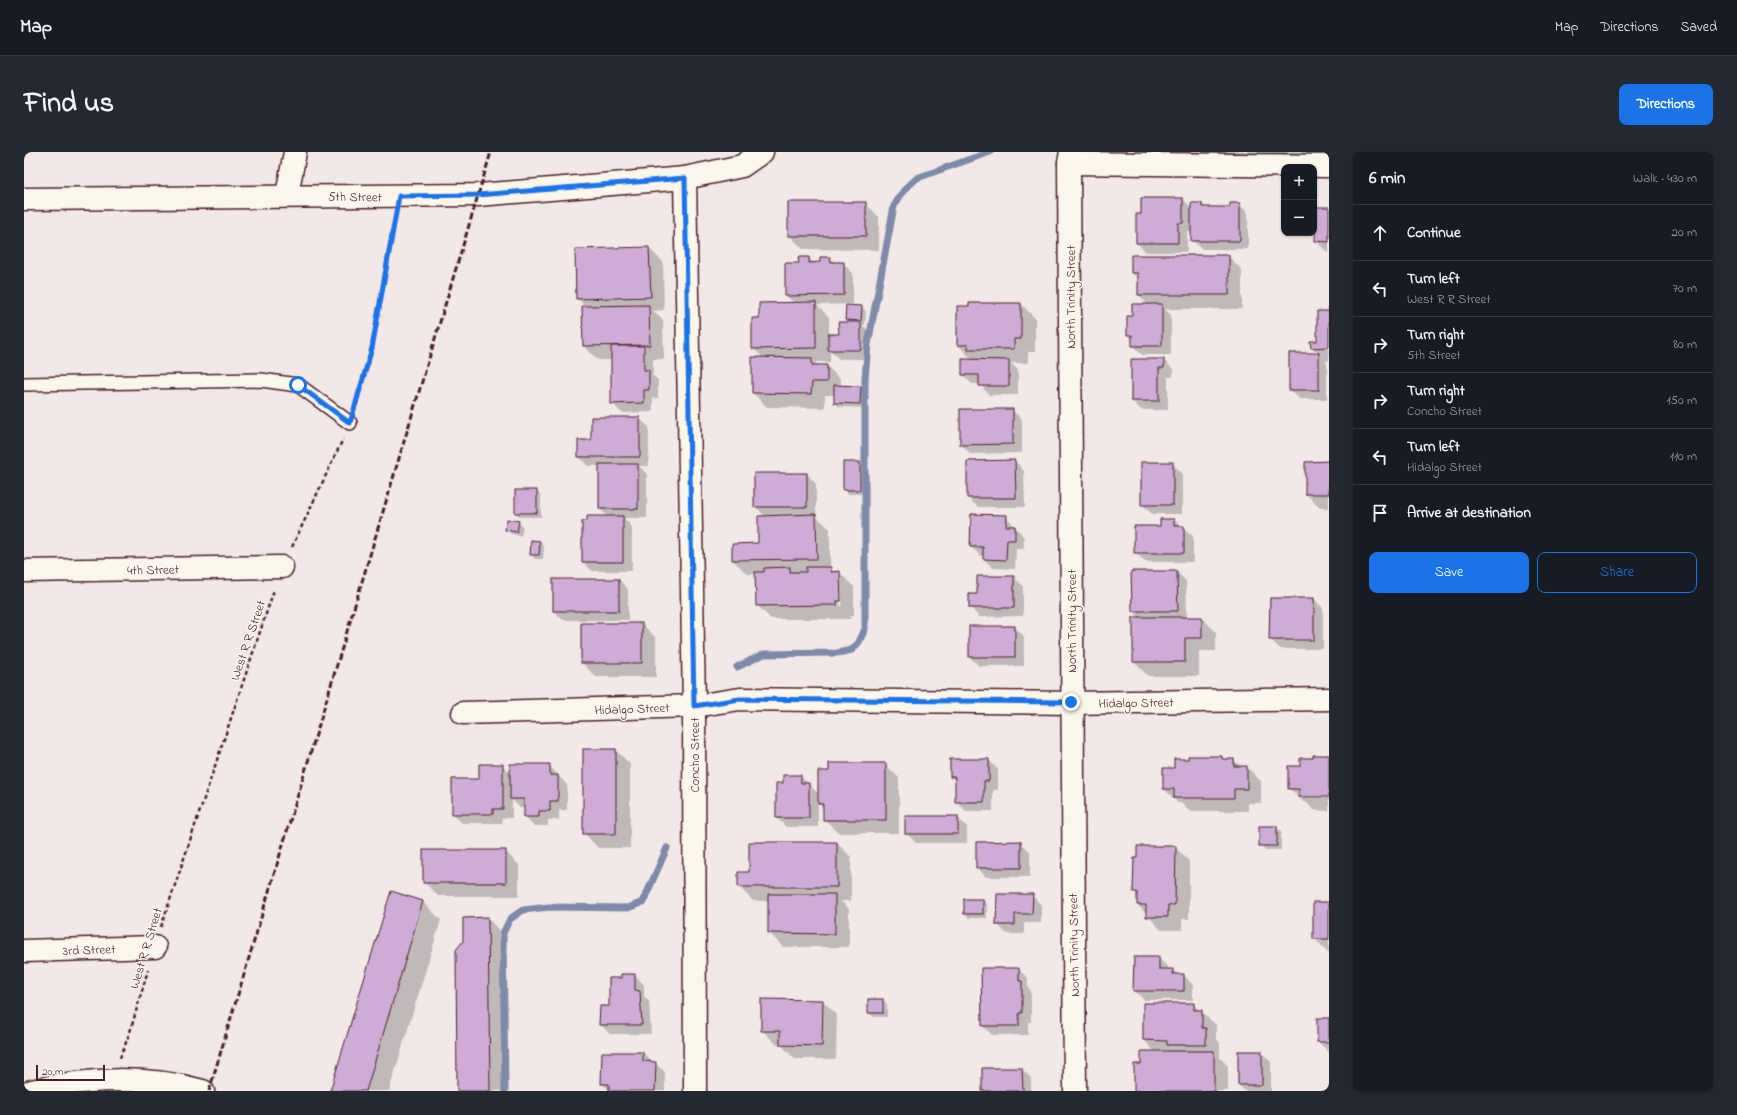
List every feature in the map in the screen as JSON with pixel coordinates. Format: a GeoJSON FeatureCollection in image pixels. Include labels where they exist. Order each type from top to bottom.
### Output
{"type":"FeatureCollection","features":[{"type":"Feature","properties":{"kind":"street"},"geometry":{"type":"LineString","coordinates":[[287,195],[295,152]]}},
{"type":"Feature","properties":{"kind":"street","name":"5th Street"},"geometry":{"type":"LineString","coordinates":[[24,199],[287,195],[478,195],[685,178],[742,166],[762,152]]}},
{"type":"Feature","properties":{"kind":"street"},"geometry":{"type":"LineString","coordinates":[[1070,157],[1329,166]]}},
{"type":"Feature","properties":{"kind":"street","name":"North Trinity Street"},"geometry":{"type":"LineString","coordinates":[[1070,157],[1071,702],[1075,1091]]}},
{"type":"Feature","properties":{"kind":"street","name":"Concho Street"},"geometry":{"type":"LineString","coordinates":[[685,178],[694,706],[695,1091]]}},
{"type":"Feature","properties":{"kind":"street","name":"4th Street"},"geometry":{"type":"LineString","coordinates":[[24,571],[282,567]]}},
{"type":"Feature","properties":{"kind":"street","name":"Hidalgo Street"},"geometry":{"type":"LineString","coordinates":[[463,713],[694,706],[740,699],[1071,702],[1329,699]]}},
{"type":"Feature","properties":{"kind":"street","name":"3rd Street"},"geometry":{"type":"LineString","coordinates":[[24,951],[155,946]]}},
{"type":"Feature","properties":{"kind":"street"},"geometry":{"type":"LineString","coordinates":[[32,1091],[55,1085],[112,1079],[183,1086],[203,1091]]}},
{"type":"Feature","properties":{"kind":"lane"},"geometry":{"type":"LineString","coordinates":[[24,384],[261,380],[298,385],[350,423]]}},
{"type":"Feature","properties":{"kind":"path","name":"West R R Street"},"geometry":{"type":"LineString","coordinates":[[112,1079],[130,1032],[155,946],[282,567],[350,423],[372,348],[399,196]]}},
{"type":"Feature","properties":{"kind":"green space"},"geometry":{"type":"Polygon","coordinates":[[[1098,152],[1329,152],[1329,155],[1103,155],[1098,152]]]}},
{"type":"Feature","properties":{"kind":"building"},"geometry":{"type":"Polygon","coordinates":[[[1141,198],[1183,198],[1183,223],[1178,223],[1178,243],[1136,243],[1136,214],[1141,214],[1141,198]]]}},
{"type":"Feature","properties":{"kind":"building"},"geometry":{"type":"Polygon","coordinates":[[[788,202],[866,202],[866,236],[788,236],[788,202]]]}},
{"type":"Feature","properties":{"kind":"building"},"geometry":{"type":"Polygon","coordinates":[[[1191,203],[1202,203],[1202,207],[1230,207],[1230,203],[1240,203],[1240,241],[1191,241],[1191,203]]]}},
{"type":"Feature","properties":{"kind":"building"},"geometry":{"type":"Polygon","coordinates":[[[1317,207],[1329,207],[1329,242],[1315,241],[1315,236],[1317,236],[1317,207]]]}},
{"type":"Feature","properties":{"kind":"building"},"geometry":{"type":"Polygon","coordinates":[[[649,247],[651,297],[576,299],[575,249],[649,247]]]}},
{"type":"Feature","properties":{"kind":"building"},"geometry":{"type":"Polygon","coordinates":[[[1131,255],[1229,255],[1229,295],[1138,295],[1138,273],[1131,273],[1131,255]]]}},
{"type":"Feature","properties":{"kind":"building"},"geometry":{"type":"Polygon","coordinates":[[[798,257],[809,257],[809,263],[820,262],[820,257],[830,257],[831,262],[844,262],[844,295],[785,296],[785,263],[799,263],[798,257]]]}},
{"type":"Feature","properties":{"kind":"building"},"geometry":{"type":"Polygon","coordinates":[[[816,302],[816,348],[752,349],[752,318],[759,318],[759,303],[816,302]]]}},
{"type":"Feature","properties":{"kind":"building"},"geometry":{"type":"Polygon","coordinates":[[[969,303],[1021,303],[1021,339],[1014,339],[1014,349],[968,349],[968,345],[957,345],[957,306],[969,306],[969,303]]]}},
{"type":"Feature","properties":{"kind":"building"},"geometry":{"type":"Polygon","coordinates":[[[1132,304],[1162,304],[1162,346],[1132,346],[1132,335],[1127,335],[1127,316],[1132,316],[1132,304]]]}},
{"type":"Feature","properties":{"kind":"building"},"geometry":{"type":"Polygon","coordinates":[[[649,305],[650,345],[583,346],[582,306],[649,305]]]}},
{"type":"Feature","properties":{"kind":"building"},"geometry":{"type":"Polygon","coordinates":[[[846,305],[862,306],[861,321],[845,320],[846,305]]]}},
{"type":"Feature","properties":{"kind":"building"},"geometry":{"type":"Polygon","coordinates":[[[1317,311],[1329,311],[1329,347],[1311,348],[1310,341],[1317,341],[1317,311]]]}},
{"type":"Feature","properties":{"kind":"building"},"geometry":{"type":"Polygon","coordinates":[[[838,322],[861,322],[861,350],[828,350],[828,334],[839,334],[838,322]]]}},
{"type":"Feature","properties":{"kind":"building"},"geometry":{"type":"Polygon","coordinates":[[[611,346],[644,346],[644,370],[649,370],[649,390],[644,390],[644,403],[611,404],[611,346]]]}},
{"type":"Feature","properties":{"kind":"building"},"geometry":{"type":"Polygon","coordinates":[[[1289,353],[1319,353],[1319,390],[1289,390],[1289,353]]]}},
{"type":"Feature","properties":{"kind":"building"},"geometry":{"type":"Polygon","coordinates":[[[752,357],[812,358],[812,365],[827,365],[827,382],[812,382],[811,394],[752,393],[752,357]]]}},
{"type":"Feature","properties":{"kind":"building"},"geometry":{"type":"Polygon","coordinates":[[[962,359],[1009,360],[1009,386],[979,386],[979,375],[962,375],[962,359]]]}},
{"type":"Feature","properties":{"kind":"building"},"geometry":{"type":"Polygon","coordinates":[[[1131,359],[1164,359],[1164,368],[1159,368],[1159,401],[1131,401],[1131,359]]]}},
{"type":"Feature","properties":{"kind":"building"},"geometry":{"type":"Polygon","coordinates":[[[834,385],[861,386],[860,404],[834,403],[834,385]]]}},
{"type":"Feature","properties":{"kind":"building"},"geometry":{"type":"Polygon","coordinates":[[[960,409],[1013,409],[1013,444],[960,445],[960,409]]]}},
{"type":"Feature","properties":{"kind":"building"},"geometry":{"type":"Polygon","coordinates":[[[591,417],[640,417],[640,457],[578,457],[578,440],[591,440],[591,417]]]}},
{"type":"Feature","properties":{"kind":"building"},"geometry":{"type":"Polygon","coordinates":[[[1015,460],[1016,498],[967,498],[967,461],[1015,460]]]}},
{"type":"Feature","properties":{"kind":"building"},"geometry":{"type":"Polygon","coordinates":[[[1329,461],[1329,494],[1305,494],[1305,462],[1329,461]]]}},
{"type":"Feature","properties":{"kind":"building"},"geometry":{"type":"Polygon","coordinates":[[[843,462],[860,462],[860,490],[843,490],[843,462]]]}},
{"type":"Feature","properties":{"kind":"building"},"geometry":{"type":"Polygon","coordinates":[[[1141,462],[1173,462],[1173,505],[1141,505],[1141,462]]]}},
{"type":"Feature","properties":{"kind":"building"},"geometry":{"type":"Polygon","coordinates":[[[599,464],[638,464],[638,509],[599,509],[599,464]]]}},
{"type":"Feature","properties":{"kind":"building"},"geometry":{"type":"Polygon","coordinates":[[[754,473],[807,473],[807,507],[754,507],[754,473]]]}},
{"type":"Feature","properties":{"kind":"building"},"geometry":{"type":"Polygon","coordinates":[[[515,490],[537,490],[537,513],[515,513],[515,490]]]}},
{"type":"Feature","properties":{"kind":"building"},"geometry":{"type":"Polygon","coordinates":[[[816,514],[817,559],[732,560],[732,544],[758,543],[758,516],[816,514]]]}},
{"type":"Feature","properties":{"kind":"building"},"geometry":{"type":"Polygon","coordinates":[[[971,514],[1007,515],[1006,526],[1015,526],[1015,540],[1007,540],[1006,560],[983,559],[983,547],[970,547],[971,514]]]}},
{"type":"Feature","properties":{"kind":"building"},"geometry":{"type":"Polygon","coordinates":[[[587,516],[623,516],[623,562],[582,562],[582,521],[587,521],[587,516]]]}},
{"type":"Feature","properties":{"kind":"building"},"geometry":{"type":"Polygon","coordinates":[[[507,519],[519,521],[517,532],[505,530],[507,519]]]}},
{"type":"Feature","properties":{"kind":"building"},"geometry":{"type":"Polygon","coordinates":[[[1160,519],[1174,519],[1174,526],[1184,526],[1184,553],[1134,553],[1134,526],[1160,526],[1160,519]]]}},
{"type":"Feature","properties":{"kind":"building"},"geometry":{"type":"Polygon","coordinates":[[[531,540],[540,541],[539,555],[530,555],[531,540]]]}},
{"type":"Feature","properties":{"kind":"building"},"geometry":{"type":"Polygon","coordinates":[[[790,567],[790,572],[806,572],[806,567],[831,567],[831,572],[840,571],[841,601],[837,601],[837,605],[756,606],[755,572],[764,572],[764,568],[790,567]]]}},
{"type":"Feature","properties":{"kind":"building"},"geometry":{"type":"Polygon","coordinates":[[[1131,571],[1177,571],[1178,611],[1132,611],[1131,571]]]}},
{"type":"Feature","properties":{"kind":"building"},"geometry":{"type":"Polygon","coordinates":[[[977,576],[1014,576],[1014,608],[969,608],[969,594],[977,594],[977,576]]]}},
{"type":"Feature","properties":{"kind":"building"},"geometry":{"type":"Polygon","coordinates":[[[553,579],[619,579],[619,611],[553,611],[553,579]]]}},
{"type":"Feature","properties":{"kind":"building"},"geometry":{"type":"Polygon","coordinates":[[[1270,598],[1314,598],[1314,640],[1269,640],[1270,598]]]}},
{"type":"Feature","properties":{"kind":"building"},"geometry":{"type":"Polygon","coordinates":[[[1133,617],[1202,617],[1202,638],[1185,638],[1185,662],[1133,662],[1133,617]]]}},
{"type":"Feature","properties":{"kind":"building"},"geometry":{"type":"Polygon","coordinates":[[[581,623],[642,623],[642,663],[581,663],[581,623]]]}},
{"type":"Feature","properties":{"kind":"building"},"geometry":{"type":"Polygon","coordinates":[[[969,626],[1015,626],[1015,657],[969,657],[969,626]]]}},
{"type":"Feature","properties":{"kind":"building"},"geometry":{"type":"Polygon","coordinates":[[[583,749],[616,749],[616,834],[583,834],[583,749]]]}},
{"type":"Feature","properties":{"kind":"building"},"geometry":{"type":"Polygon","coordinates":[[[1313,755],[1329,755],[1329,797],[1299,797],[1299,789],[1288,789],[1288,766],[1300,766],[1300,758],[1313,758],[1313,755]]]}},
{"type":"Feature","properties":{"kind":"building"},"geometry":{"type":"Polygon","coordinates":[[[1188,756],[1222,756],[1222,759],[1234,759],[1234,766],[1247,766],[1247,789],[1234,789],[1234,798],[1174,798],[1174,789],[1163,789],[1163,768],[1174,768],[1174,759],[1188,759],[1188,756]]]}},
{"type":"Feature","properties":{"kind":"building"},"geometry":{"type":"Polygon","coordinates":[[[950,759],[989,759],[989,781],[984,781],[984,802],[955,802],[955,777],[950,777],[950,759]]]}},
{"type":"Feature","properties":{"kind":"building"},"geometry":{"type":"Polygon","coordinates":[[[829,763],[886,763],[886,820],[823,820],[823,804],[818,804],[818,771],[829,771],[829,763]]]}},
{"type":"Feature","properties":{"kind":"building"},"geometry":{"type":"Polygon","coordinates":[[[479,764],[503,764],[503,809],[493,809],[493,814],[452,814],[452,779],[479,779],[479,764]]]}},
{"type":"Feature","properties":{"kind":"building"},"geometry":{"type":"Polygon","coordinates":[[[510,764],[550,764],[550,775],[558,775],[558,801],[550,801],[550,811],[539,811],[539,817],[524,817],[524,799],[510,799],[510,764]]]}},
{"type":"Feature","properties":{"kind":"building"},"geometry":{"type":"Polygon","coordinates":[[[783,775],[801,775],[801,783],[809,783],[809,818],[776,818],[776,783],[783,783],[783,775]]]}},
{"type":"Feature","properties":{"kind":"building"},"geometry":{"type":"Polygon","coordinates":[[[905,816],[958,816],[958,834],[905,834],[905,816]]]}},
{"type":"Feature","properties":{"kind":"building"},"geometry":{"type":"Polygon","coordinates":[[[1259,826],[1277,826],[1277,846],[1259,846],[1259,826]]]}},
{"type":"Feature","properties":{"kind":"building"},"geometry":{"type":"Polygon","coordinates":[[[1021,841],[1021,868],[976,868],[976,842],[1021,841]]]}},
{"type":"Feature","properties":{"kind":"building"},"geometry":{"type":"Polygon","coordinates":[[[749,842],[837,842],[837,887],[738,887],[738,872],[749,872],[749,842]]]}},
{"type":"Feature","properties":{"kind":"building"},"geometry":{"type":"Polygon","coordinates":[[[1137,846],[1176,846],[1175,905],[1168,905],[1168,917],[1146,917],[1146,905],[1137,905],[1137,892],[1133,892],[1134,858],[1137,858],[1137,846]]]}},
{"type":"Feature","properties":{"kind":"building"},"geometry":{"type":"Polygon","coordinates":[[[423,850],[506,850],[506,883],[423,883],[423,850]]]}},
{"type":"Feature","properties":{"kind":"building"},"geometry":{"type":"Polygon","coordinates":[[[391,891],[423,901],[366,1091],[330,1091],[391,891]]]}},
{"type":"Feature","properties":{"kind":"building"},"geometry":{"type":"Polygon","coordinates":[[[768,894],[835,894],[835,934],[768,933],[768,894]]]}},
{"type":"Feature","properties":{"kind":"building"},"geometry":{"type":"Polygon","coordinates":[[[997,894],[1033,894],[1032,914],[1015,914],[1015,925],[996,925],[997,894]]]}},
{"type":"Feature","properties":{"kind":"building"},"geometry":{"type":"Polygon","coordinates":[[[964,899],[983,899],[983,914],[964,914],[964,899]]]}},
{"type":"Feature","properties":{"kind":"building"},"geometry":{"type":"Polygon","coordinates":[[[1313,902],[1329,902],[1329,939],[1313,939],[1313,902]]]}},
{"type":"Feature","properties":{"kind":"building"},"geometry":{"type":"Polygon","coordinates":[[[488,917],[490,1091],[457,1091],[456,950],[463,941],[463,918],[488,917]]]}},
{"type":"Feature","properties":{"kind":"building"},"geometry":{"type":"Polygon","coordinates":[[[1134,957],[1159,957],[1159,969],[1173,969],[1173,974],[1184,974],[1184,991],[1133,991],[1134,957]]]}},
{"type":"Feature","properties":{"kind":"building"},"geometry":{"type":"Polygon","coordinates":[[[981,968],[1019,968],[1019,981],[1022,981],[1022,1013],[1019,1013],[1019,1026],[982,1026],[981,968]]]}},
{"type":"Feature","properties":{"kind":"building"},"geometry":{"type":"Polygon","coordinates":[[[621,974],[635,974],[635,990],[640,991],[642,1025],[599,1025],[600,1006],[609,1006],[609,978],[621,978],[621,974]]]}},
{"type":"Feature","properties":{"kind":"building"},"geometry":{"type":"Polygon","coordinates":[[[761,999],[823,1000],[822,1046],[780,1045],[780,1031],[761,1031],[761,999]]]}},
{"type":"Feature","properties":{"kind":"building"},"geometry":{"type":"Polygon","coordinates":[[[868,999],[883,999],[883,1013],[868,1013],[868,999]]]}},
{"type":"Feature","properties":{"kind":"building"},"geometry":{"type":"Polygon","coordinates":[[[1143,1003],[1194,1003],[1194,1010],[1202,1010],[1202,1028],[1206,1028],[1206,1045],[1167,1045],[1167,1041],[1143,1040],[1143,1003]]]}},
{"type":"Feature","properties":{"kind":"building"},"geometry":{"type":"Polygon","coordinates":[[[1317,1018],[1329,1018],[1329,1042],[1317,1042],[1317,1018]]]}},
{"type":"Feature","properties":{"kind":"building"},"geometry":{"type":"Polygon","coordinates":[[[1141,1051],[1214,1051],[1214,1091],[1134,1091],[1134,1064],[1141,1064],[1141,1051]]]}},
{"type":"Feature","properties":{"kind":"building"},"geometry":{"type":"Polygon","coordinates":[[[1238,1051],[1262,1051],[1262,1085],[1238,1085],[1238,1051]]]}},
{"type":"Feature","properties":{"kind":"building"},"geometry":{"type":"Polygon","coordinates":[[[602,1052],[643,1052],[643,1061],[656,1062],[655,1091],[609,1091],[609,1084],[601,1084],[602,1052]]]}},
{"type":"Feature","properties":{"kind":"building"},"geometry":{"type":"Polygon","coordinates":[[[982,1068],[1022,1068],[1023,1091],[982,1091],[982,1068]]]}},
{"type":"Feature","properties":{"kind":"waterway"},"geometry":{"type":"LineString","coordinates":[[737,667],[764,654],[837,653],[852,650],[859,642],[865,629],[865,378],[868,344],[894,206],[904,190],[917,178],[990,152]]}},
{"type":"Feature","properties":{"kind":"waterway"},"geometry":{"type":"LineString","coordinates":[[505,1091],[503,933],[510,919],[523,910],[549,907],[628,908],[643,902],[667,848]]}},
{"type":"Feature","properties":{"kind":"railway"},"geometry":{"type":"LineString","coordinates":[[209,1091],[491,152]]}},
{"type":"Feature","properties":{"kind":"route"},"geometry":{"type":"LineString","coordinates":[[298,385],[350,423],[372,348],[399,196],[478,195],[685,178],[694,706],[740,699],[1071,702]]}}]}
